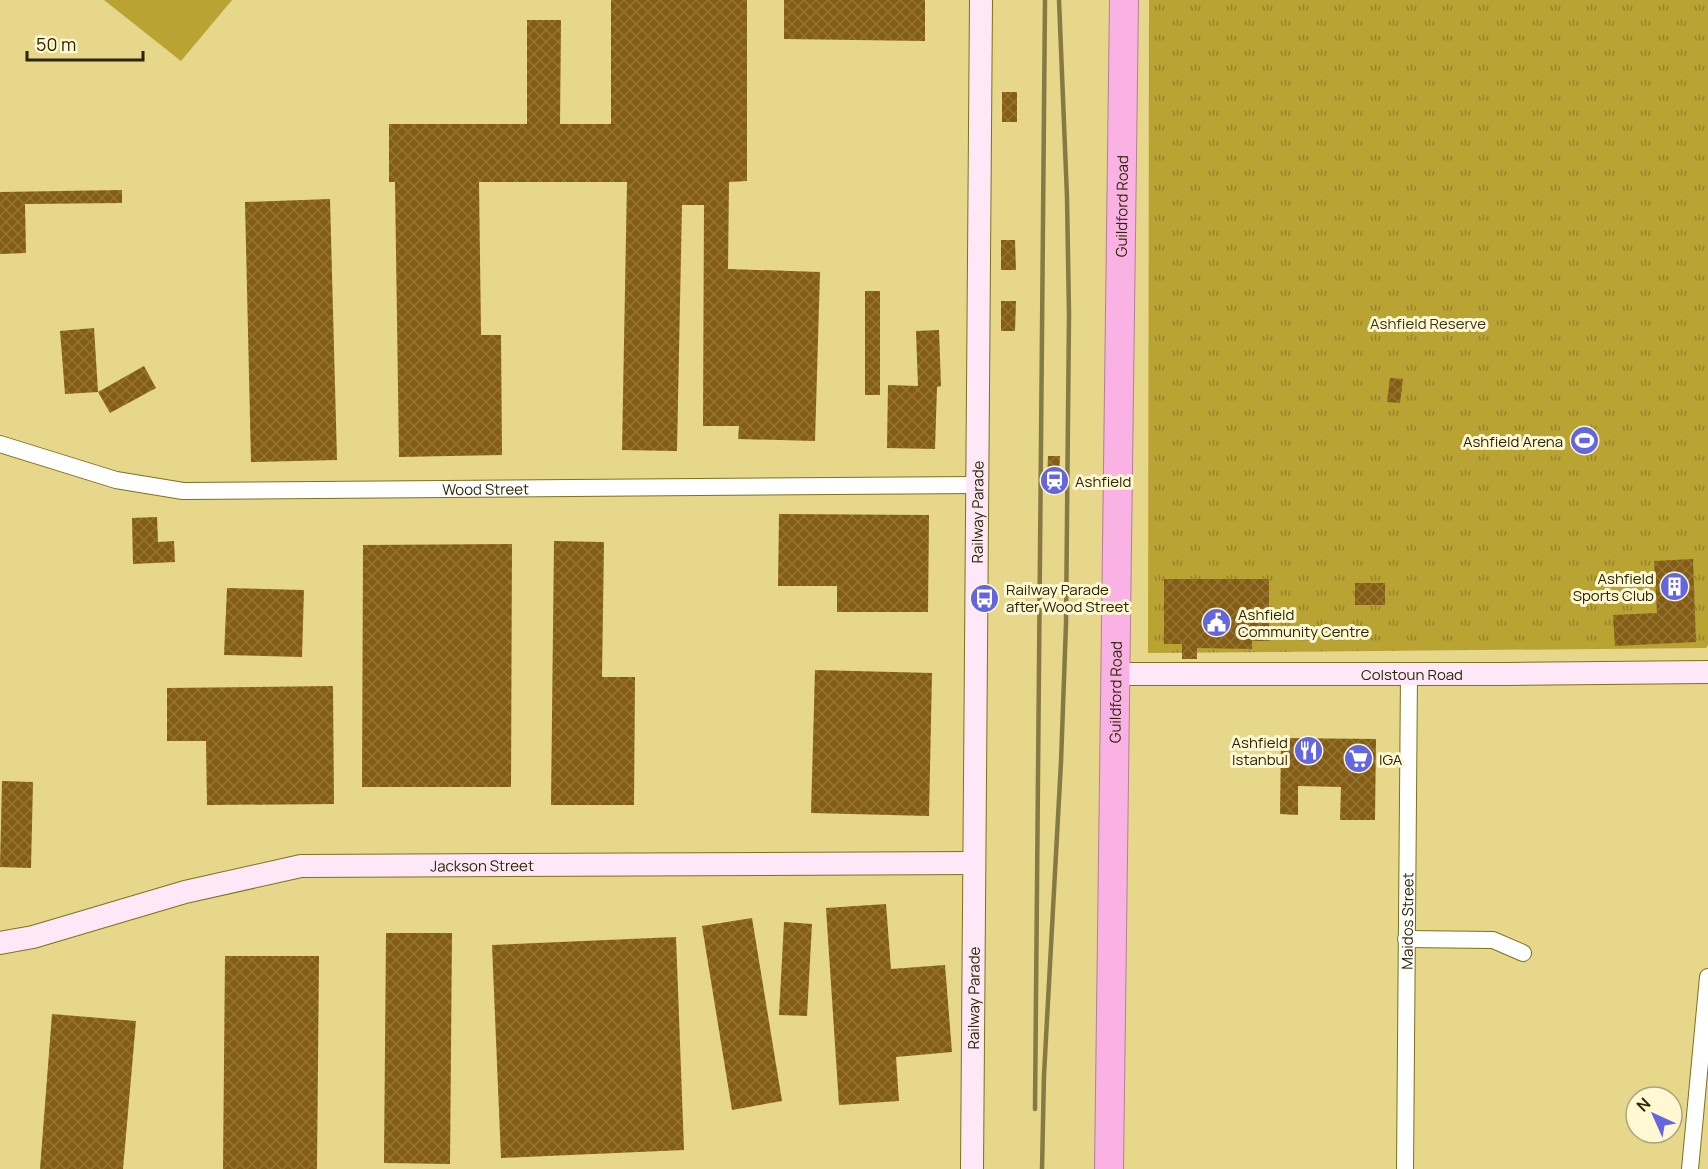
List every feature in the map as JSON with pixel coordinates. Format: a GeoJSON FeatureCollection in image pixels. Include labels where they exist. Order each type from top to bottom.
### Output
{"type":"FeatureCollection","features":[{"type":"Feature","properties":{"kind":"highway","name":"Guildford Road"},"geometry":{"type":"LineString","coordinates":[[1110,1169],[1124,0]]}},
{"type":"Feature","properties":{"kind":"street","name":"Railway Parade"},"geometry":{"type":"LineString","coordinates":[[972,1169],[981,0]]}},
{"type":"Feature","properties":{"kind":"street","name":"Wood Street"},"geometry":{"type":"LineString","coordinates":[[0,444],[116,480],[183,491],[977,485]]}},
{"type":"Feature","properties":{"kind":"street","name":"Colstoun Road"},"geometry":{"type":"LineString","coordinates":[[1115,674],[1708,672]]}},
{"type":"Feature","properties":{"kind":"street","name":"Maidos Street"},"geometry":{"type":"LineString","coordinates":[[1405,1169],[1409,674]]}},
{"type":"Feature","properties":{"kind":"street","name":"Jackson Street"},"geometry":{"type":"LineString","coordinates":[[0,943],[33,938],[184,892],[301,866],[974,863]]}},
{"type":"Feature","properties":{"kind":"street"},"geometry":{"type":"LineString","coordinates":[[1407,939],[1493,940],[1523,953]]}},
{"type":"Feature","properties":{"kind":"street"},"geometry":{"type":"LineString","coordinates":[[1690,1169],[1708,977]]}},
{"type":"Feature","properties":{"kind":"green space"},"geometry":{"type":"Polygon","coordinates":[[[104,0],[232,0],[181,61],[104,0]]]}},
{"type":"Feature","properties":{"kind":"green space","name":"Ashfield Reserve"},"geometry":{"type":"Polygon","coordinates":[[[1149,0],[1708,0],[1708,645],[1706,648],[1148,653],[1149,0]]]}},
{"type":"Feature","properties":{"kind":"building"},"geometry":{"type":"Polygon","coordinates":[[[611,0],[747,0],[747,181],[729,182],[728,269],[820,272],[815,441],[738,439],[739,426],[703,426],[704,205],[682,205],[677,451],[622,450],[627,182],[479,182],[481,335],[501,335],[502,455],[399,457],[395,182],[389,182],[389,124],[527,124],[527,20],[561,20],[560,124],[611,124],[611,0]]]}},
{"type":"Feature","properties":{"kind":"building"},"geometry":{"type":"Polygon","coordinates":[[[784,0],[925,0],[925,41],[784,39],[784,0]]]}},
{"type":"Feature","properties":{"kind":"building"},"geometry":{"type":"Polygon","coordinates":[[[1002,92],[1017,92],[1017,122],[1002,122],[1002,92]]]}},
{"type":"Feature","properties":{"kind":"building"},"geometry":{"type":"Polygon","coordinates":[[[122,190],[122,203],[25,204],[26,253],[0,254],[0,192],[122,190]]]}},
{"type":"Feature","properties":{"kind":"building"},"geometry":{"type":"Polygon","coordinates":[[[330,199],[337,460],[251,462],[245,202],[330,199]]]}},
{"type":"Feature","properties":{"kind":"building"},"geometry":{"type":"Polygon","coordinates":[[[1001,240],[1015,240],[1016,270],[1001,270],[1001,240]]]}},
{"type":"Feature","properties":{"kind":"building"},"geometry":{"type":"Polygon","coordinates":[[[865,291],[880,291],[880,395],[865,395],[865,291]]]}},
{"type":"Feature","properties":{"kind":"building"},"geometry":{"type":"Polygon","coordinates":[[[1001,301],[1016,301],[1015,331],[1001,331],[1001,301]]]}},
{"type":"Feature","properties":{"kind":"building"},"geometry":{"type":"Polygon","coordinates":[[[94,328],[98,392],[65,394],[60,331],[94,328]]]}},
{"type":"Feature","properties":{"kind":"building"},"geometry":{"type":"Polygon","coordinates":[[[939,330],[941,386],[937,387],[935,449],[887,448],[888,385],[918,386],[916,331],[939,330]]]}},
{"type":"Feature","properties":{"kind":"building"},"geometry":{"type":"Polygon","coordinates":[[[144,366],[156,388],[110,413],[98,392],[144,366]]]}},
{"type":"Feature","properties":{"kind":"building"},"geometry":{"type":"Polygon","coordinates":[[[1390,378],[1403,379],[1400,403],[1387,402],[1390,378]]]}},
{"type":"Feature","properties":{"kind":"building"},"geometry":{"type":"Polygon","coordinates":[[[1048,456],[1060,456],[1059,481],[1047,481],[1048,456]]]}},
{"type":"Feature","properties":{"kind":"building"},"geometry":{"type":"Polygon","coordinates":[[[779,514],[929,515],[928,612],[837,612],[837,586],[778,586],[779,514]]]}},
{"type":"Feature","properties":{"kind":"building"},"geometry":{"type":"Polygon","coordinates":[[[157,517],[158,542],[174,541],[175,562],[133,564],[132,518],[157,517]]]}},
{"type":"Feature","properties":{"kind":"building"},"geometry":{"type":"Polygon","coordinates":[[[554,541],[604,542],[602,677],[635,677],[634,805],[551,805],[554,541]]]}},
{"type":"Feature","properties":{"kind":"building"},"geometry":{"type":"Polygon","coordinates":[[[512,544],[511,787],[362,787],[363,545],[512,544]]]}},
{"type":"Feature","properties":{"kind":"building","name":"Ashfield Sports Club"},"geometry":{"type":"Polygon","coordinates":[[[1693,559],[1696,642],[1615,646],[1613,615],[1657,613],[1654,561],[1693,559]]]}},
{"type":"Feature","properties":{"kind":"building","name":"Ashfield Community Centre"},"geometry":{"type":"Polygon","coordinates":[[[1164,579],[1269,579],[1269,641],[1252,641],[1252,649],[1197,648],[1197,659],[1182,659],[1182,644],[1164,644],[1164,579]]]}},
{"type":"Feature","properties":{"kind":"building"},"geometry":{"type":"Polygon","coordinates":[[[1355,583],[1385,583],[1385,605],[1355,605],[1355,583]]]}},
{"type":"Feature","properties":{"kind":"building"},"geometry":{"type":"Polygon","coordinates":[[[227,588],[304,590],[302,657],[224,655],[227,588]]]}},
{"type":"Feature","properties":{"kind":"building"},"geometry":{"type":"Polygon","coordinates":[[[815,670],[932,673],[929,816],[811,813],[815,670]]]}},
{"type":"Feature","properties":{"kind":"building"},"geometry":{"type":"Polygon","coordinates":[[[333,686],[334,804],[207,805],[206,741],[167,741],[167,688],[333,686]]]}},
{"type":"Feature","properties":{"kind":"building"},"geometry":{"type":"Polygon","coordinates":[[[1281,738],[1376,739],[1375,820],[1340,820],[1341,787],[1298,786],[1298,815],[1280,814],[1281,738]]]}},
{"type":"Feature","properties":{"kind":"building"},"geometry":{"type":"Polygon","coordinates":[[[2,781],[33,782],[31,868],[0,867],[2,781]]]}},
{"type":"Feature","properties":{"kind":"building"},"geometry":{"type":"Polygon","coordinates":[[[886,904],[891,969],[945,965],[952,1052],[896,1057],[899,1101],[839,1105],[826,908],[886,904]]]}},
{"type":"Feature","properties":{"kind":"building"},"geometry":{"type":"Polygon","coordinates":[[[752,918],[782,1101],[732,1110],[702,926],[752,918]]]}},
{"type":"Feature","properties":{"kind":"building"},"geometry":{"type":"Polygon","coordinates":[[[784,922],[812,924],[807,1016],[779,1015],[784,922]]]}},
{"type":"Feature","properties":{"kind":"building"},"geometry":{"type":"Polygon","coordinates":[[[386,933],[452,933],[450,1164],[384,1163],[386,933]]]}},
{"type":"Feature","properties":{"kind":"building"},"geometry":{"type":"Polygon","coordinates":[[[676,937],[684,1150],[501,1158],[492,945],[676,937]]]}},
{"type":"Feature","properties":{"kind":"building"},"geometry":{"type":"Polygon","coordinates":[[[225,956],[319,956],[317,1169],[223,1169],[225,956]]]}},
{"type":"Feature","properties":{"kind":"building"},"geometry":{"type":"Polygon","coordinates":[[[52,1014],[136,1021],[123,1169],[40,1169],[52,1014]]]}},
{"type":"Feature","properties":{"kind":"railway"},"geometry":{"type":"LineString","coordinates":[[1035,1109],[1045,0]]}},
{"type":"Feature","properties":{"kind":"railway"},"geometry":{"type":"LineString","coordinates":[[1042,1169],[1044,1075],[1066,624],[1069,314],[1059,0]]}},
{"type":"Feature","properties":{"kind":"place","name":"Ashfield Arena"},"geometry":{"type":"Point","coordinates":[1584,441]}},
{"type":"Feature","properties":{"kind":"place","name":"Ashfield"},"geometry":{"type":"Point","coordinates":[1054,481]}},
{"type":"Feature","properties":{"kind":"place","name":"Ashfield Sports Club"},"geometry":{"type":"Point","coordinates":[1675,587]}},
{"type":"Feature","properties":{"kind":"place","name":"Railway Parade after Wood Street"},"geometry":{"type":"Point","coordinates":[985,598]}},
{"type":"Feature","properties":{"kind":"place","name":"Ashfield Community Centre"},"geometry":{"type":"Point","coordinates":[1217,623]}},
{"type":"Feature","properties":{"kind":"place","name":"Ashfield Istanbul"},"geometry":{"type":"Point","coordinates":[1309,751]}},
{"type":"Feature","properties":{"kind":"place","name":"IGA"},"geometry":{"type":"Point","coordinates":[1358,759]}}]}
